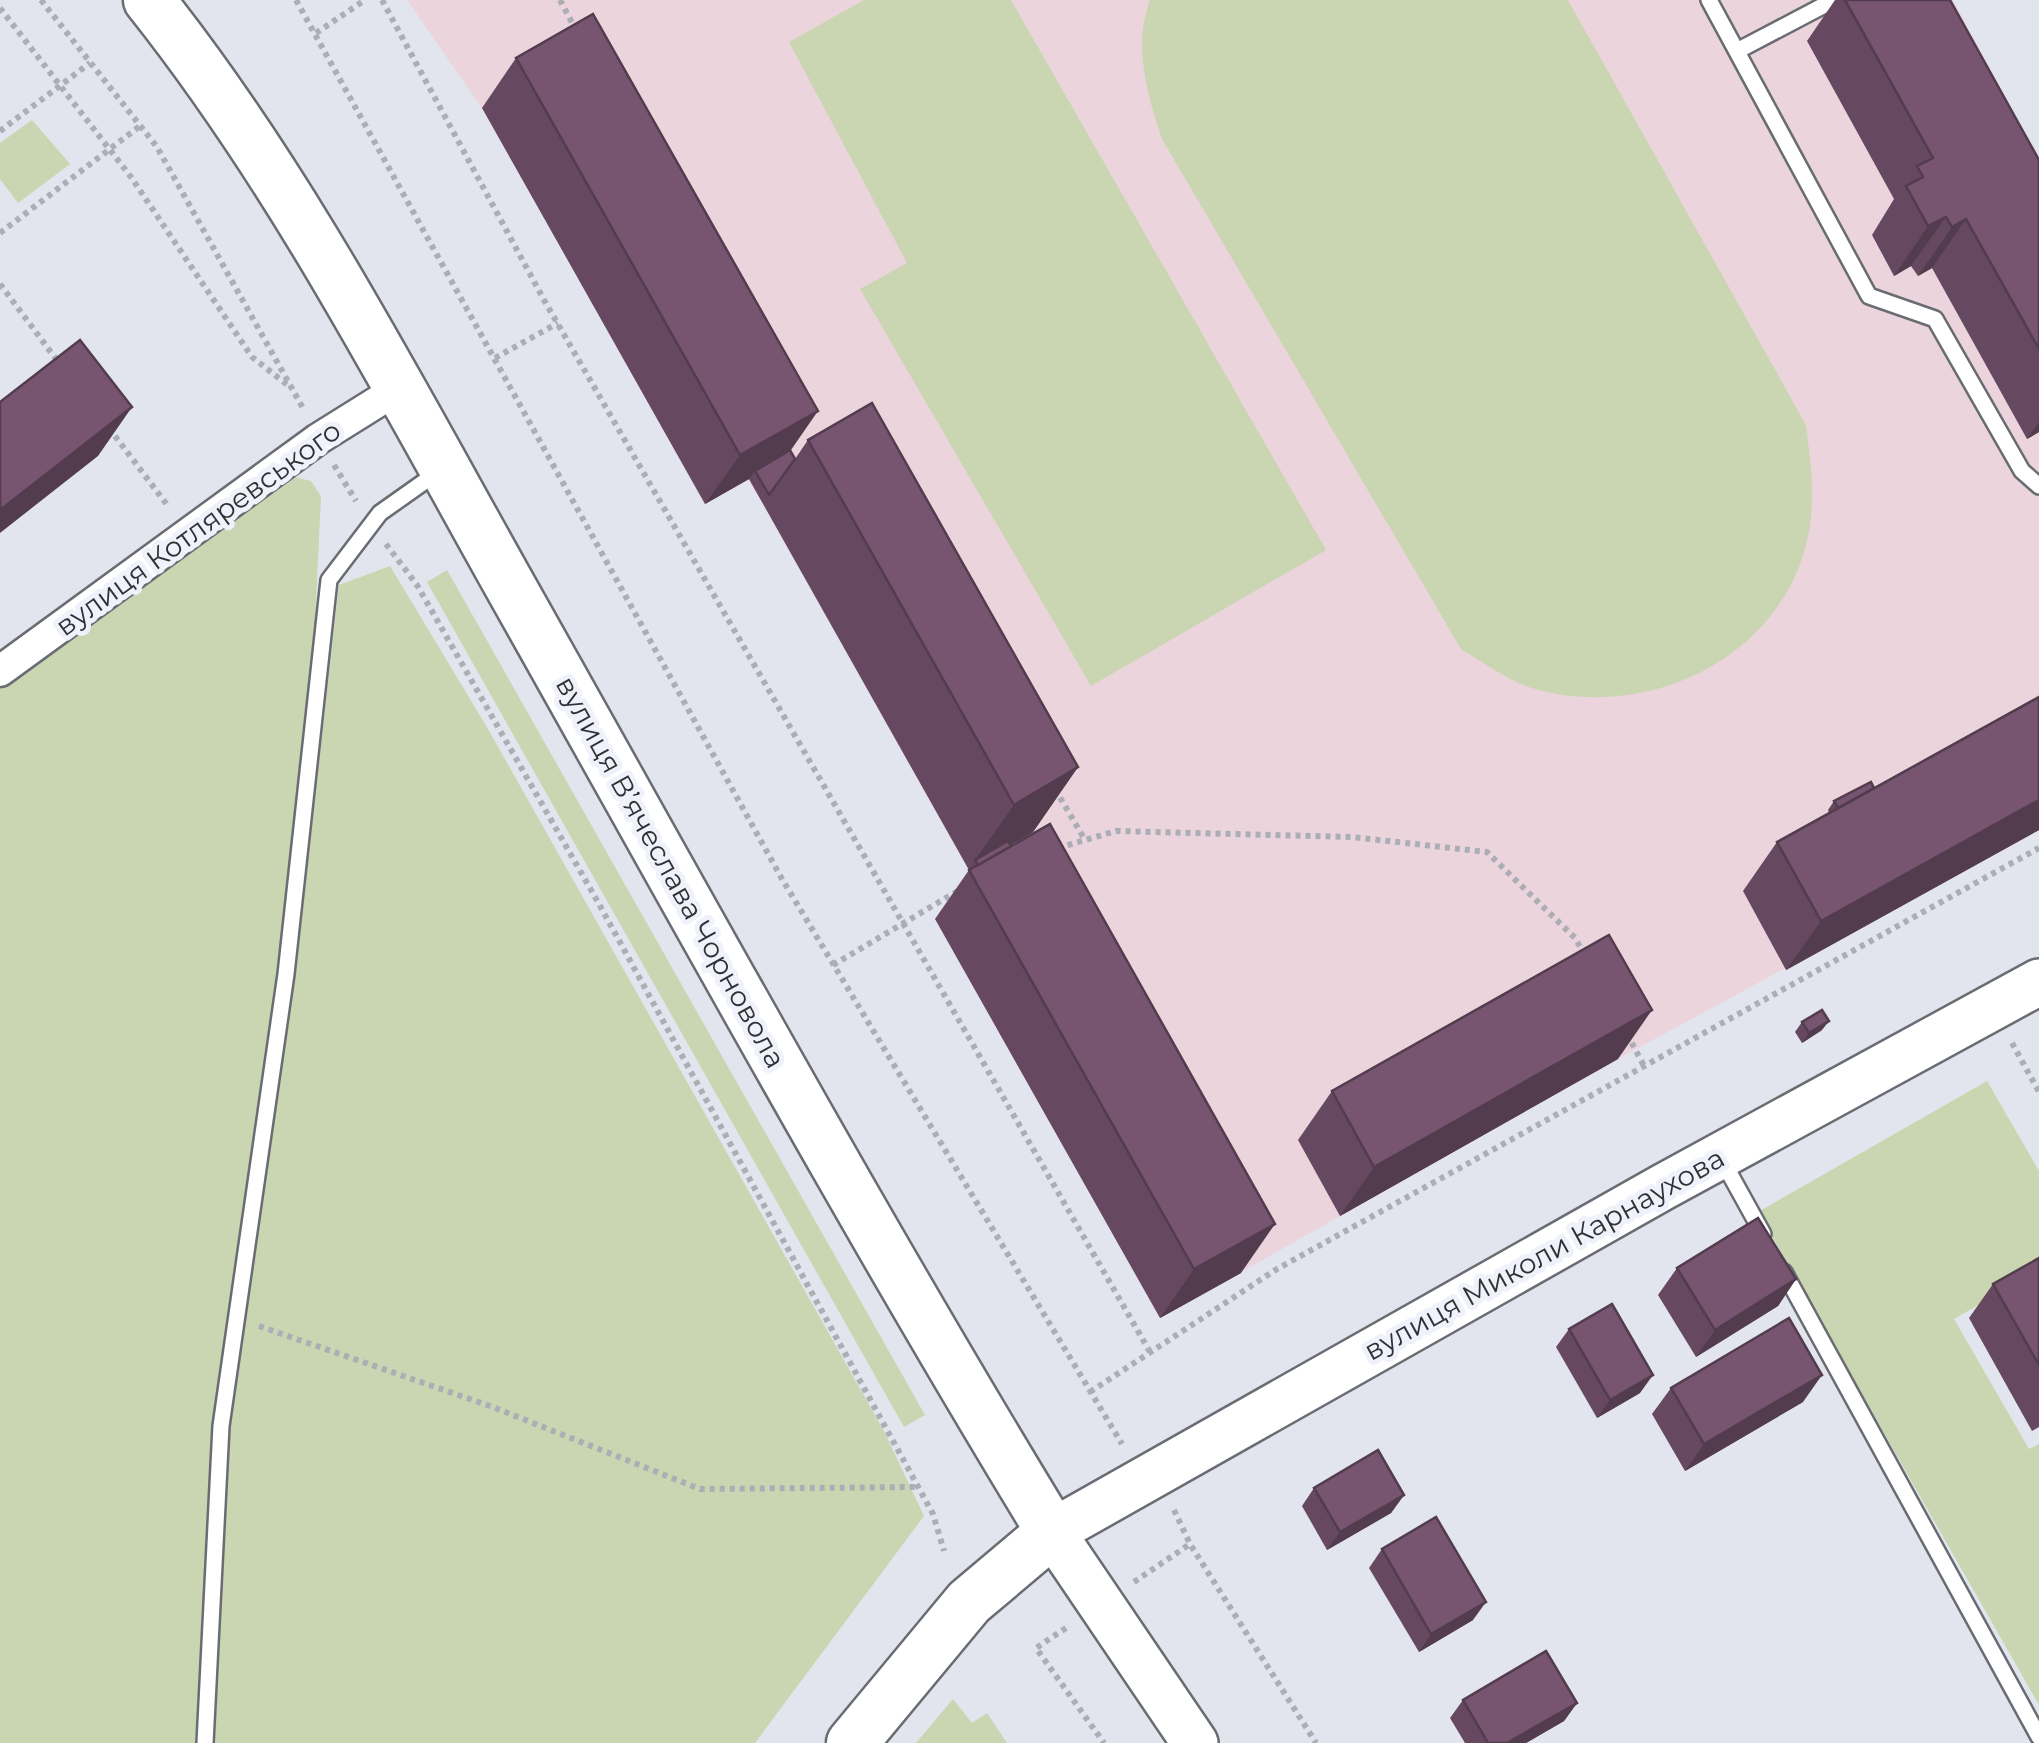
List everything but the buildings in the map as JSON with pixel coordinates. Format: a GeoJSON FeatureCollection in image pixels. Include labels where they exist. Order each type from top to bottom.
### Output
{"type":"FeatureCollection","features":[{"type":"Feature","properties":{"kind":"main road","name":"вулиця Вʼячеслава Чорновола"},"geometry":{"type":"LineString","coordinates":[[148,0],[190,51],[265,162],[444,468],[831,1156],[1052,1532],[1194,1743]]}},
{"type":"Feature","properties":{"kind":"main road","name":"вулиця Миколи Карнаухова"},"geometry":{"type":"LineString","coordinates":[[1052,1532],[1719,1156],[2039,982]]}},
{"type":"Feature","properties":{"kind":"main road"},"geometry":{"type":"LineString","coordinates":[[852,1743],[969,1602],[1052,1532]]}},
{"type":"Feature","properties":{"kind":"street","name":"вулиця Котляревського"},"geometry":{"type":"LineString","coordinates":[[0,671],[318,439],[398,389]]}},
{"type":"Feature","properties":{"kind":"lane"},"geometry":{"type":"LineString","coordinates":[[1709,0],[1868,296],[1934,320],[2022,471],[2039,486]]}},
{"type":"Feature","properties":{"kind":"lane"},"geometry":{"type":"LineString","coordinates":[[1737,51],[1834,0]]}},
{"type":"Feature","properties":{"kind":"lane"},"geometry":{"type":"LineString","coordinates":[[2022,471],[2039,461]]}},
{"type":"Feature","properties":{"kind":"lane"},"geometry":{"type":"LineString","coordinates":[[205,1743],[221,1426],[286,974],[329,580],[370,524],[444,468]]}},
{"type":"Feature","properties":{"kind":"lane"},"geometry":{"type":"LineString","coordinates":[[1719,1156],[1768,1244]]}},
{"type":"Feature","properties":{"kind":"lane"},"geometry":{"type":"LineString","coordinates":[[1778,1261],[2039,1737]]}},
{"type":"Feature","properties":{"kind":"path"},"geometry":{"type":"LineString","coordinates":[[41,0],[156,147],[318,439],[370,524],[417,585],[571,854],[918,1488],[944,1552]]}},
{"type":"Feature","properties":{"kind":"path"},"geometry":{"type":"LineString","coordinates":[[296,0],[833,965],[1122,1444]]}},
{"type":"Feature","properties":{"kind":"path"},"geometry":{"type":"LineString","coordinates":[[316,33],[365,0]]}},
{"type":"Feature","properties":{"kind":"path"},"geometry":{"type":"LineString","coordinates":[[382,0],[558,323],[1150,1352]]}},
{"type":"Feature","properties":{"kind":"path"},"geometry":{"type":"LineString","coordinates":[[560,0],[582,42]]}},
{"type":"Feature","properties":{"kind":"path"},"geometry":{"type":"LineString","coordinates":[[0,8],[110,149],[252,357],[292,388]]}},
{"type":"Feature","properties":{"kind":"path"},"geometry":{"type":"LineString","coordinates":[[0,131],[90,63]]}},
{"type":"Feature","properties":{"kind":"path"},"geometry":{"type":"LineString","coordinates":[[0,233],[140,126]]}},
{"type":"Feature","properties":{"kind":"path"},"geometry":{"type":"LineString","coordinates":[[0,284],[68,374]]}},
{"type":"Feature","properties":{"kind":"path"},"geometry":{"type":"LineString","coordinates":[[495,358],[558,323]]}},
{"type":"Feature","properties":{"kind":"path"},"geometry":{"type":"LineString","coordinates":[[102,420],[170,510],[186,500]]}},
{"type":"Feature","properties":{"kind":"path"},"geometry":{"type":"LineString","coordinates":[[1045,772],[1085,840]]}},
{"type":"Feature","properties":{"kind":"path"},"geometry":{"type":"LineString","coordinates":[[1047,851],[1116,831],[1352,837],[1487,852],[1575,938],[1592,970]]}},
{"type":"Feature","properties":{"kind":"path"},"geometry":{"type":"LineString","coordinates":[[1090,1392],[1277,1269],[2039,848]]}},
{"type":"Feature","properties":{"kind":"path"},"geometry":{"type":"LineString","coordinates":[[833,965],[975,881]]}},
{"type":"Feature","properties":{"kind":"path"},"geometry":{"type":"LineString","coordinates":[[1992,1007],[2039,1092]]}},
{"type":"Feature","properties":{"kind":"path"},"geometry":{"type":"LineString","coordinates":[[1618,1018],[1644,1066]]}},
{"type":"Feature","properties":{"kind":"path"},"geometry":{"type":"LineString","coordinates":[[238,1319],[490,1406],[700,1489],[918,1488]]}},
{"type":"Feature","properties":{"kind":"path"},"geometry":{"type":"LineString","coordinates":[[1174,1510],[1190,1544],[1316,1743]]}},
{"type":"Feature","properties":{"kind":"path"},"geometry":{"type":"LineString","coordinates":[[1149,1572],[1190,1544]]}},
{"type":"Feature","properties":{"kind":"path"},"geometry":{"type":"LineString","coordinates":[[1036,1648],[1104,1743]]}},
{"type":"Feature","properties":{"kind":"shaded area"},"geometry":{"type":"Polygon","coordinates":[[[407,0],[1953,0],[2039,160],[2039,830],[1618,1059],[1160,1318],[935,919],[981,892],[763,504],[748,480],[705,504],[482,108],[407,0]]]}},
{"type":"Feature","properties":{"kind":"green space"},"geometry":{"type":"Polygon","coordinates":[[[864,0],[1011,0],[1326,550],[1091,686],[860,289],[907,263],[789,42],[864,0]]]}},
{"type":"Feature","properties":{"kind":"green space"},"geometry":{"type":"Polygon","coordinates":[[[1150,0],[1568,0],[1806,425],[1811,512],[1798,570],[1776,609],[1746,642],[1710,667],[1669,685],[1625,695],[1580,697],[1526,686],[1461,649],[1162,139],[1147,88],[1142,53],[1150,0]]]}},
{"type":"Feature","properties":{"kind":"green space"},"geometry":{"type":"Polygon","coordinates":[[[32,120],[70,164],[18,203],[0,179],[0,143],[32,120]]]}},
{"type":"Feature","properties":{"kind":"green space"},"geometry":{"type":"Polygon","coordinates":[[[294,477],[311,481],[321,496],[315,625],[284,925],[214,1427],[196,1743],[0,1743],[0,687],[248,501],[294,477]]]}},
{"type":"Feature","properties":{"kind":"green space"},"geometry":{"type":"Polygon","coordinates":[[[390,566],[488,729],[885,1433],[924,1516],[755,1743],[214,1743],[230,1432],[314,807],[339,585],[390,566]]]}},
{"type":"Feature","properties":{"kind":"green space"},"geometry":{"type":"Polygon","coordinates":[[[447,570],[925,1415],[904,1427],[427,582],[447,570]]]}},
{"type":"Feature","properties":{"kind":"green space"},"geometry":{"type":"Polygon","coordinates":[[[1987,1081],[2039,1171],[2039,1288],[2031,1275],[1954,1319],[2029,1449],[2039,1444],[2039,1705],[1758,1212],[1987,1081]]]}},
{"type":"Feature","properties":{"kind":"green space"},"geometry":{"type":"Polygon","coordinates":[[[953,1699],[972,1723],[987,1713],[1007,1743],[916,1743],[953,1699]]]}}]}
